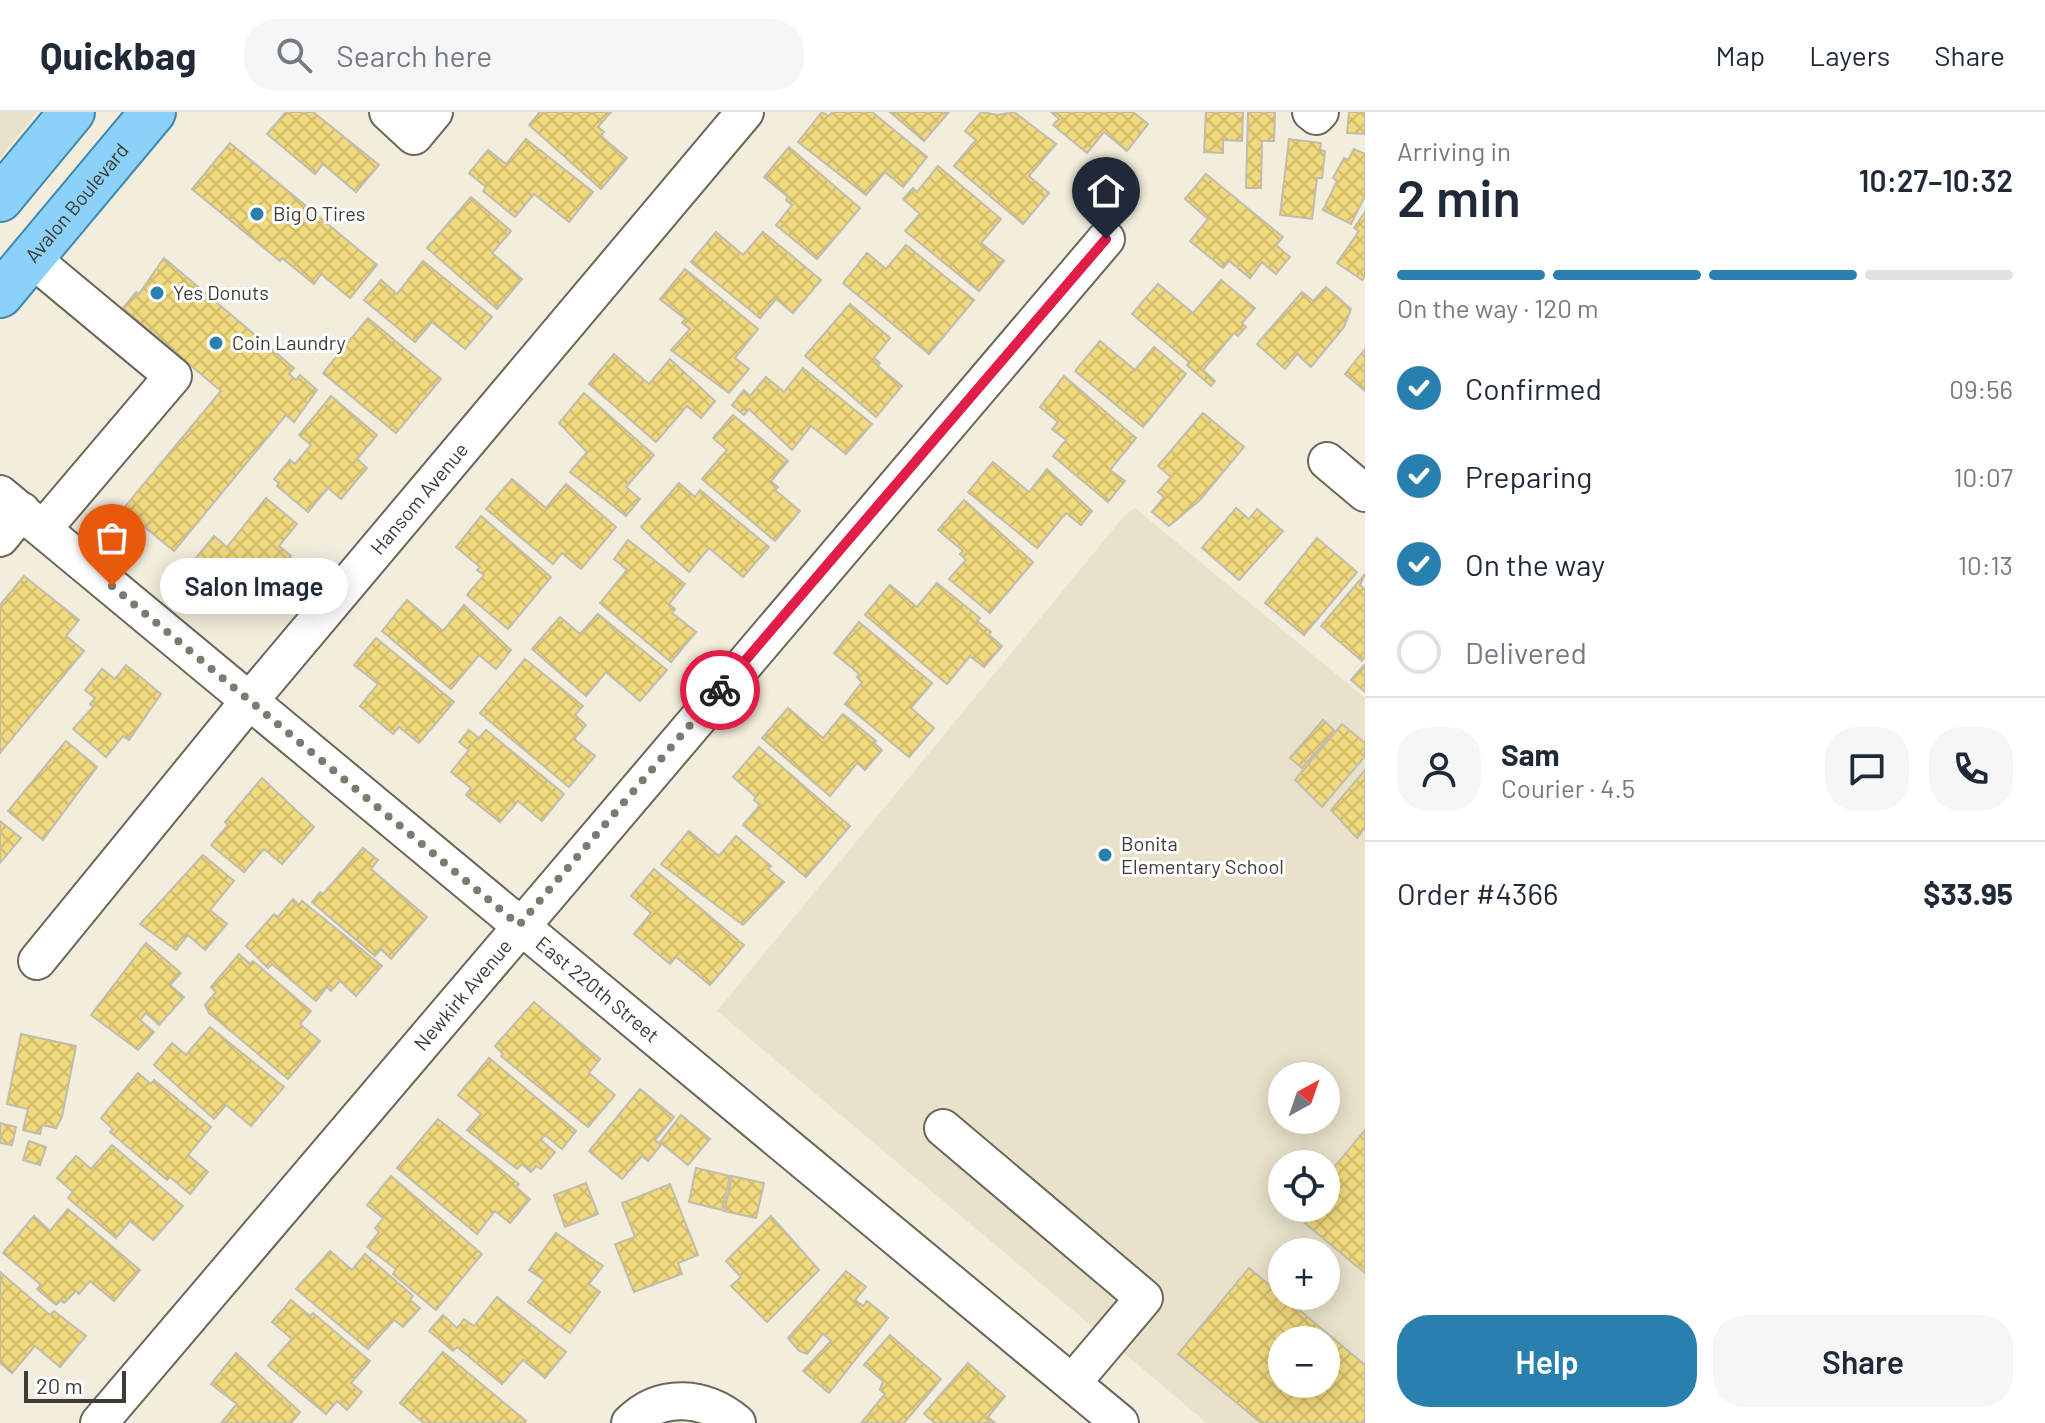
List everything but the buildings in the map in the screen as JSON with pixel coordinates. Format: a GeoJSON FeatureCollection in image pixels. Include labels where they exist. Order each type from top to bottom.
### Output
{"type":"FeatureCollection","features":[{"type":"Feature","properties":{"kind":"main road"},"geometry":{"type":"LineString","coordinates":[[0,199],[72,112]]}},
{"type":"Feature","properties":{"kind":"main road","name":"Avalon Boulevard"},"geometry":{"type":"LineString","coordinates":[[0,295],[153,112]]}},
{"type":"Feature","properties":{"kind":"street"},"geometry":{"type":"LineString","coordinates":[[388,112],[414,136],[434,112]]}},
{"type":"Feature","properties":{"kind":"street","name":"Hansom Avenue"},"geometry":{"type":"LineString","coordinates":[[37,961],[250,700],[745,112]]}},
{"type":"Feature","properties":{"kind":"street"},"geometry":{"type":"LineString","coordinates":[[1311,112],[1316,116],[1320,112]]}},
{"type":"Feature","properties":{"kind":"street","name":"Newkirk Avenue"},"geometry":{"type":"LineString","coordinates":[[99,1423],[519,925],[1106,239]]}},
{"type":"Feature","properties":{"kind":"street"},"geometry":{"type":"LineString","coordinates":[[16,518],[173,376],[31,258]]}},
{"type":"Feature","properties":{"kind":"street"},"geometry":{"type":"LineString","coordinates":[[1327,461],[1365,493]]}},
{"type":"Feature","properties":{"kind":"street","name":"East 220th Street"},"geometry":{"type":"LineString","coordinates":[[16,518],[250,700],[1120,1423]]}},
{"type":"Feature","properties":{"kind":"street"},"geometry":{"type":"LineString","coordinates":[[943,1128],[1144,1298],[1072,1383]]}},
{"type":"Feature","properties":{"kind":"street"},"geometry":{"type":"LineString","coordinates":[[630,1423],[642,1411],[673,1400],[699,1401],[737,1423]]}},
{"type":"Feature","properties":{"kind":"shaded area"},"geometry":{"type":"Polygon","coordinates":[[[0,112],[37,112],[0,158],[0,112]]]}},
{"type":"Feature","properties":{"kind":"shaded area","name":"Bonita Elementary School"},"geometry":{"type":"Polygon","coordinates":[[[1135,508],[1365,698],[1365,1423],[1207,1423],[717,1011],[1125,515],[1135,508]]]}},
{"type":"Feature","properties":{"kind":"way so far"},"geometry":{"type":"LineString","coordinates":[[112,586],[519,925],[720,690]]}},
{"type":"Feature","properties":{"kind":"place","name":"Big O Tires"},"geometry":{"type":"Point","coordinates":[257,214]}},
{"type":"Feature","properties":{"kind":"place","name":"Yes Donuts"},"geometry":{"type":"Point","coordinates":[157,293]}},
{"type":"Feature","properties":{"kind":"place","name":"Coin Laundry"},"geometry":{"type":"Point","coordinates":[216,343]}},
{"type":"Feature","properties":{"kind":"place","name":"Salon Image"},"geometry":{"type":"Point","coordinates":[112,586]}},
{"type":"Feature","properties":{"kind":"place","name":"Bonita Elementary School"},"geometry":{"type":"Point","coordinates":[1105,855]}},
{"type":"Feature","properties":{"kind":"route"},"geometry":{"type":"LineString","coordinates":[[720,690],[1106,239]]}}]}
